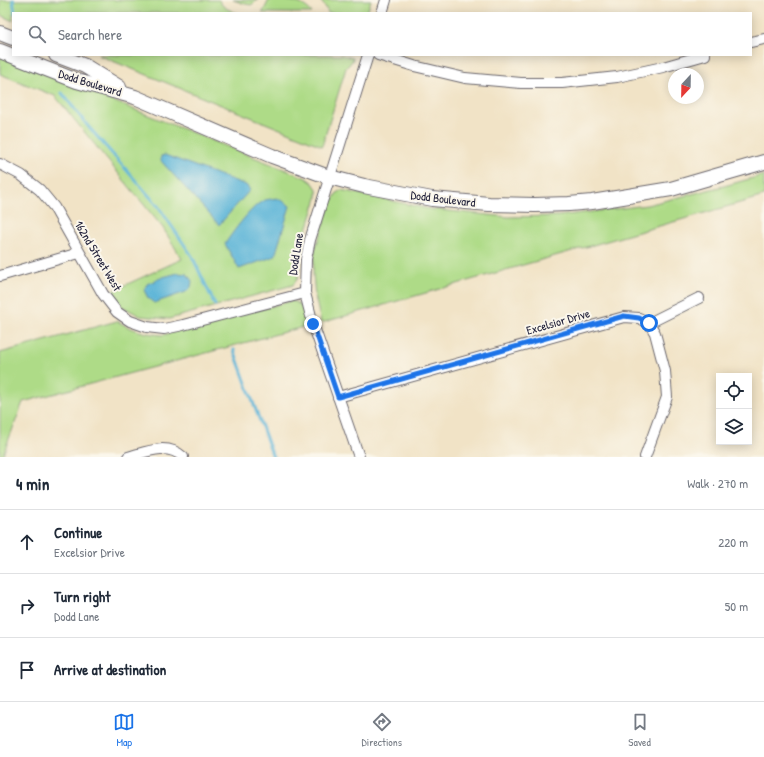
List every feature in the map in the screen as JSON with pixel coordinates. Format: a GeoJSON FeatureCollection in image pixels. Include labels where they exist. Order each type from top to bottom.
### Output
{"type":"FeatureCollection","features":[{"type":"Feature","properties":{"kind":"street"},"geometry":{"type":"LineString","coordinates":[[382,12],[386,0]]}},
{"type":"Feature","properties":{"kind":"street"},"geometry":{"type":"LineString","coordinates":[[0,33],[12,38]]}},
{"type":"Feature","properties":{"kind":"street"},"geometry":{"type":"LineString","coordinates":[[752,42],[764,38]]}},
{"type":"Feature","properties":{"kind":"street","name":"Dodd Boulevard"},"geometry":{"type":"LineString","coordinates":[[0,51],[12,56]]}},
{"type":"Feature","properties":{"kind":"street","name":"Dodd Boulevard"},"geometry":{"type":"LineString","coordinates":[[13,56],[77,80],[135,97],[272,156],[329,177],[364,186],[432,199],[489,204],[535,205],[569,204],[615,199],[671,189],[764,162]]}},
{"type":"Feature","properties":{"kind":"street","name":"Dodd Boulevard"},"geometry":{"type":"LineString","coordinates":[[59,56],[85,66],[135,97]]}},
{"type":"Feature","properties":{"kind":"street","name":"Dodd Lane"},"geometry":{"type":"LineString","coordinates":[[359,457],[313,324],[305,293],[305,280],[306,259],[310,240],[368,56]]}},
{"type":"Feature","properties":{"kind":"street"},"geometry":{"type":"LineString","coordinates":[[381,56],[414,66],[465,78],[521,83],[562,83],[617,77],[663,67],[702,56]]}},
{"type":"Feature","properties":{"kind":"street","name":"162nd Street West"},"geometry":{"type":"LineString","coordinates":[[0,164],[21,175],[40,190],[54,207],[103,294],[117,312],[130,321],[146,327],[164,329],[305,293]]}},
{"type":"Feature","properties":{"kind":"street"},"geometry":{"type":"LineString","coordinates":[[0,276],[80,253]]}},
{"type":"Feature","properties":{"kind":"street"},"geometry":{"type":"LineString","coordinates":[[644,457],[667,397],[665,371],[656,333],[649,323],[700,298]]}},
{"type":"Feature","properties":{"kind":"street","name":"Excelsior Drive"},"geometry":{"type":"LineString","coordinates":[[338,397],[624,316],[639,318],[649,323]]}},
{"type":"Feature","properties":{"kind":"street"},"geometry":{"type":"LineString","coordinates":[[128,457],[162,449],[175,452],[183,457]]}},
{"type":"Feature","properties":{"kind":"green space"},"geometry":{"type":"Polygon","coordinates":[[[0,0],[219,0],[224,7],[234,12],[12,12],[12,21],[0,15],[0,0]]]}},
{"type":"Feature","properties":{"kind":"green space"},"geometry":{"type":"Polygon","coordinates":[[[233,0],[258,0],[251,5],[233,0]]]}},
{"type":"Feature","properties":{"kind":"green space"},"geometry":{"type":"Polygon","coordinates":[[[269,0],[298,3],[303,5],[311,12],[263,12],[269,0]]]}},
{"type":"Feature","properties":{"kind":"green space"},"geometry":{"type":"Polygon","coordinates":[[[320,0],[371,0],[367,12],[328,12],[320,0]]]}},
{"type":"Feature","properties":{"kind":"green space"},"geometry":{"type":"Polygon","coordinates":[[[0,56],[306,178],[313,183],[317,189],[317,198],[303,242],[298,278],[293,285],[169,319],[140,316],[118,304],[110,292],[182,259],[163,228],[55,96],[0,74],[0,56]]]}},
{"type":"Feature","properties":{"kind":"green space"},"geometry":{"type":"Polygon","coordinates":[[[100,56],[346,56],[353,58],[346,68],[322,146],[100,56]]]}},
{"type":"Feature","properties":{"kind":"green space"},"geometry":{"type":"Polygon","coordinates":[[[764,175],[764,196],[321,323],[315,296],[313,274],[315,249],[331,203],[337,193],[341,190],[430,209],[508,217],[558,216],[647,205],[764,175]]]}},
{"type":"Feature","properties":{"kind":"green space"},"geometry":{"type":"Polygon","coordinates":[[[291,301],[299,304],[301,307],[307,326],[23,402],[2,457],[0,457],[0,353],[117,321],[139,331],[163,335],[291,301]]]}},
{"type":"Feature","properties":{"kind":"water"},"geometry":{"type":"Polygon","coordinates":[[[165,155],[246,185],[250,190],[219,225],[161,161],[161,156],[165,155]]]}},
{"type":"Feature","properties":{"kind":"water"},"geometry":{"type":"Polygon","coordinates":[[[277,198],[290,206],[275,256],[239,269],[225,244],[238,226],[255,207],[265,200],[277,198]]]}},
{"type":"Feature","properties":{"kind":"water"},"geometry":{"type":"Polygon","coordinates":[[[178,273],[187,274],[192,281],[191,287],[186,292],[154,303],[148,298],[144,290],[147,284],[163,277],[178,273]]]}},
{"type":"Feature","properties":{"kind":"waterway"},"geometry":{"type":"LineString","coordinates":[[13,0],[15,12]]}},
{"type":"Feature","properties":{"kind":"waterway"},"geometry":{"type":"LineString","coordinates":[[62,93],[87,125],[158,206],[192,256],[215,305]]}},
{"type":"Feature","properties":{"kind":"waterway"},"geometry":{"type":"LineString","coordinates":[[234,350],[273,457]]}},
{"type":"Feature","properties":{"kind":"route"},"geometry":{"type":"LineString","coordinates":[[313,324],[338,397],[624,316],[639,318],[649,323]]}}]}
